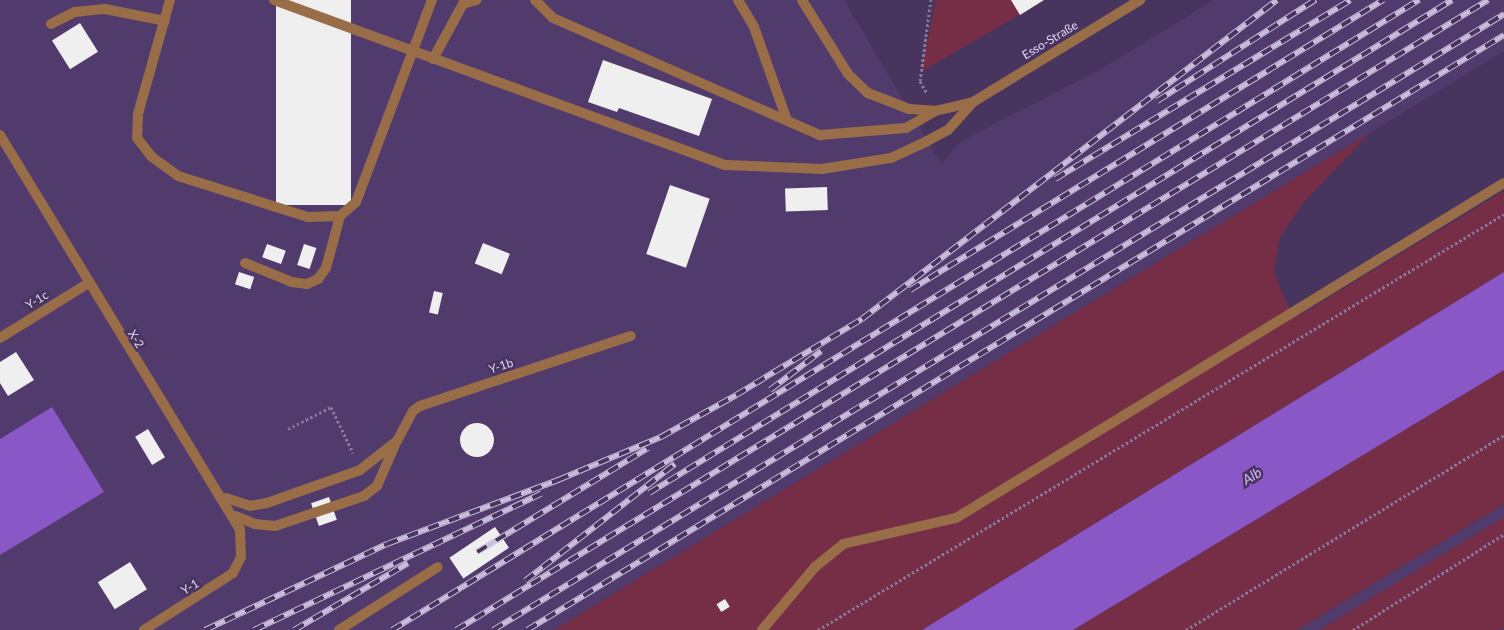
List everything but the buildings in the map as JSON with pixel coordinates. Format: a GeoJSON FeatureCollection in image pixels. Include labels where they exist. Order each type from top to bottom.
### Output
{"type":"FeatureCollection","features":[{"type":"Feature","properties":{"kind":"street"},"geometry":{"type":"LineString","coordinates":[[170,0],[138,114],[137,138],[152,158],[178,176],[290,214],[340,216]]}},
{"type":"Feature","properties":{"kind":"street","name":"Esso-Straße"},"geometry":{"type":"LineString","coordinates":[[274,0],[726,165],[822,169],[890,158],[948,130],[973,102],[1140,0]]}},
{"type":"Feature","properties":{"kind":"street"},"geometry":{"type":"LineString","coordinates":[[245,263],[292,282],[307,284],[318,279],[326,268],[340,216],[356,202],[432,0]]}},
{"type":"Feature","properties":{"kind":"street"},"geometry":{"type":"LineString","coordinates":[[433,59],[463,4],[476,0]]}},
{"type":"Feature","properties":{"kind":"street"},"geometry":{"type":"LineString","coordinates":[[534,0],[553,18],[820,135],[906,128],[935,111]]}},
{"type":"Feature","properties":{"kind":"street"},"geometry":{"type":"LineString","coordinates":[[738,0],[754,27],[787,120]]}},
{"type":"Feature","properties":{"kind":"street"},"geometry":{"type":"LineString","coordinates":[[802,0],[848,74],[868,93],[909,109],[935,111]]}},
{"type":"Feature","properties":{"kind":"street"},"geometry":{"type":"LineString","coordinates":[[52,24],[75,12],[105,10],[165,21]]}},
{"type":"Feature","properties":{"kind":"street","name":"Esso-Straße"},"geometry":{"type":"LineString","coordinates":[[935,111],[973,102]]}},
{"type":"Feature","properties":{"kind":"street","name":"X-2"},"geometry":{"type":"LineString","coordinates":[[0,135],[88,284],[211,484],[225,498],[236,516],[242,544],[241,557]]}},
{"type":"Feature","properties":{"kind":"street"},"geometry":{"type":"LineString","coordinates":[[762,630],[815,567],[843,544],[956,518],[1504,183]]}},
{"type":"Feature","properties":{"kind":"street","name":"Y-1c"},"geometry":{"type":"LineString","coordinates":[[0,338],[88,284]]}},
{"type":"Feature","properties":{"kind":"street","name":"Y-1b"},"geometry":{"type":"LineString","coordinates":[[236,516],[254,524],[275,526],[364,496],[377,486],[413,411],[420,406],[631,336]]}},
{"type":"Feature","properties":{"kind":"street","name":"Y-1b"},"geometry":{"type":"LineString","coordinates":[[225,498],[250,506],[267,503],[360,470],[397,441]]}},
{"type":"Feature","properties":{"kind":"street","name":"Y-1"},"geometry":{"type":"LineString","coordinates":[[144,630],[223,582],[241,557]]}},
{"type":"Feature","properties":{"kind":"street"},"geometry":{"type":"LineString","coordinates":[[339,630],[438,567]]}},
{"type":"Feature","properties":{"kind":"path"},"geometry":{"type":"LineString","coordinates":[[931,0],[920,81],[935,111]]}},
{"type":"Feature","properties":{"kind":"path"},"geometry":{"type":"LineString","coordinates":[[818,630],[1504,214]]}},
{"type":"Feature","properties":{"kind":"path"},"geometry":{"type":"LineString","coordinates":[[288,429],[331,406],[360,470]]}},
{"type":"Feature","properties":{"kind":"path"},"geometry":{"type":"LineString","coordinates":[[1186,630],[1504,435]]}},
{"type":"Feature","properties":{"kind":"path"},"geometry":{"type":"LineString","coordinates":[[1353,630],[1504,534]]}},
{"type":"Feature","properties":{"kind":"shaded area"},"geometry":{"type":"Polygon","coordinates":[[[0,0],[844,0],[942,165],[953,148],[967,138],[1101,69],[1214,0],[1504,0],[1504,51],[554,630],[0,630],[0,0]]]}},
{"type":"Feature","properties":{"kind":"shaded area"},"geometry":{"type":"Polygon","coordinates":[[[936,0],[1045,0],[921,72],[936,0]]]}},
{"type":"Feature","properties":{"kind":"shaded area"},"geometry":{"type":"Polygon","coordinates":[[[1371,132],[1304,202],[1280,237],[1274,271],[1287,305],[1298,316],[1504,191],[1504,272],[922,630],[554,630],[1371,132]]]}},
{"type":"Feature","properties":{"kind":"shaded area"},"geometry":{"type":"Polygon","coordinates":[[[1504,370],[1504,504],[1297,630],[1073,630],[1504,370]]]}},
{"type":"Feature","properties":{"kind":"shaded area"},"geometry":{"type":"Polygon","coordinates":[[[1504,504],[1504,630],[1297,630],[1504,504]]]}},
{"type":"Feature","properties":{"kind":"shaded area"},"geometry":{"type":"Polygon","coordinates":[[[1504,517],[1504,627],[1500,630],[1319,630],[1504,517]]]}},
{"type":"Feature","properties":{"kind":"water","name":"Alb"},"geometry":{"type":"Polygon","coordinates":[[[1504,272],[1504,370],[1073,630],[922,630],[1504,272]]]}},
{"type":"Feature","properties":{"kind":"water"},"geometry":{"type":"Polygon","coordinates":[[[52,407],[104,492],[0,555],[0,439],[52,407]]]}},
{"type":"Feature","properties":{"kind":"railway"},"geometry":{"type":"LineString","coordinates":[[205,630],[387,544],[558,480],[661,437],[736,395],[862,319],[1277,0]]}},
{"type":"Feature","properties":{"kind":"railway"},"geometry":{"type":"LineString","coordinates":[[1157,101],[1315,0]]}},
{"type":"Feature","properties":{"kind":"railway"},"geometry":{"type":"LineString","coordinates":[[1055,179],[1350,0]]}},
{"type":"Feature","properties":{"kind":"railway"},"geometry":{"type":"LineString","coordinates":[[910,290],[1383,0]]}},
{"type":"Feature","properties":{"kind":"railway"},"geometry":{"type":"LineString","coordinates":[[392,630],[1419,0]]}},
{"type":"Feature","properties":{"kind":"railway"},"geometry":{"type":"LineString","coordinates":[[649,493],[1452,0]]}},
{"type":"Feature","properties":{"kind":"railway"},"geometry":{"type":"LineString","coordinates":[[456,630],[1488,0]]}},
{"type":"Feature","properties":{"kind":"railway"},"geometry":{"type":"LineString","coordinates":[[493,630],[1504,14]]}},
{"type":"Feature","properties":{"kind":"railway"},"geometry":{"type":"LineString","coordinates":[[527,630],[1504,35]]}},
{"type":"Feature","properties":{"kind":"railway"},"geometry":{"type":"LineString","coordinates":[[770,390],[821,351]]}},
{"type":"Feature","properties":{"kind":"railway"},"geometry":{"type":"LineString","coordinates":[[477,552],[648,448]]}},
{"type":"Feature","properties":{"kind":"railway"},"geometry":{"type":"LineString","coordinates":[[525,581],[675,464]]}},
{"type":"Feature","properties":{"kind":"railway"},"geometry":{"type":"LineString","coordinates":[[254,630],[541,494]]}},
{"type":"Feature","properties":{"kind":"railway"},"geometry":{"type":"LineString","coordinates":[[294,630],[408,563]]}}]}
